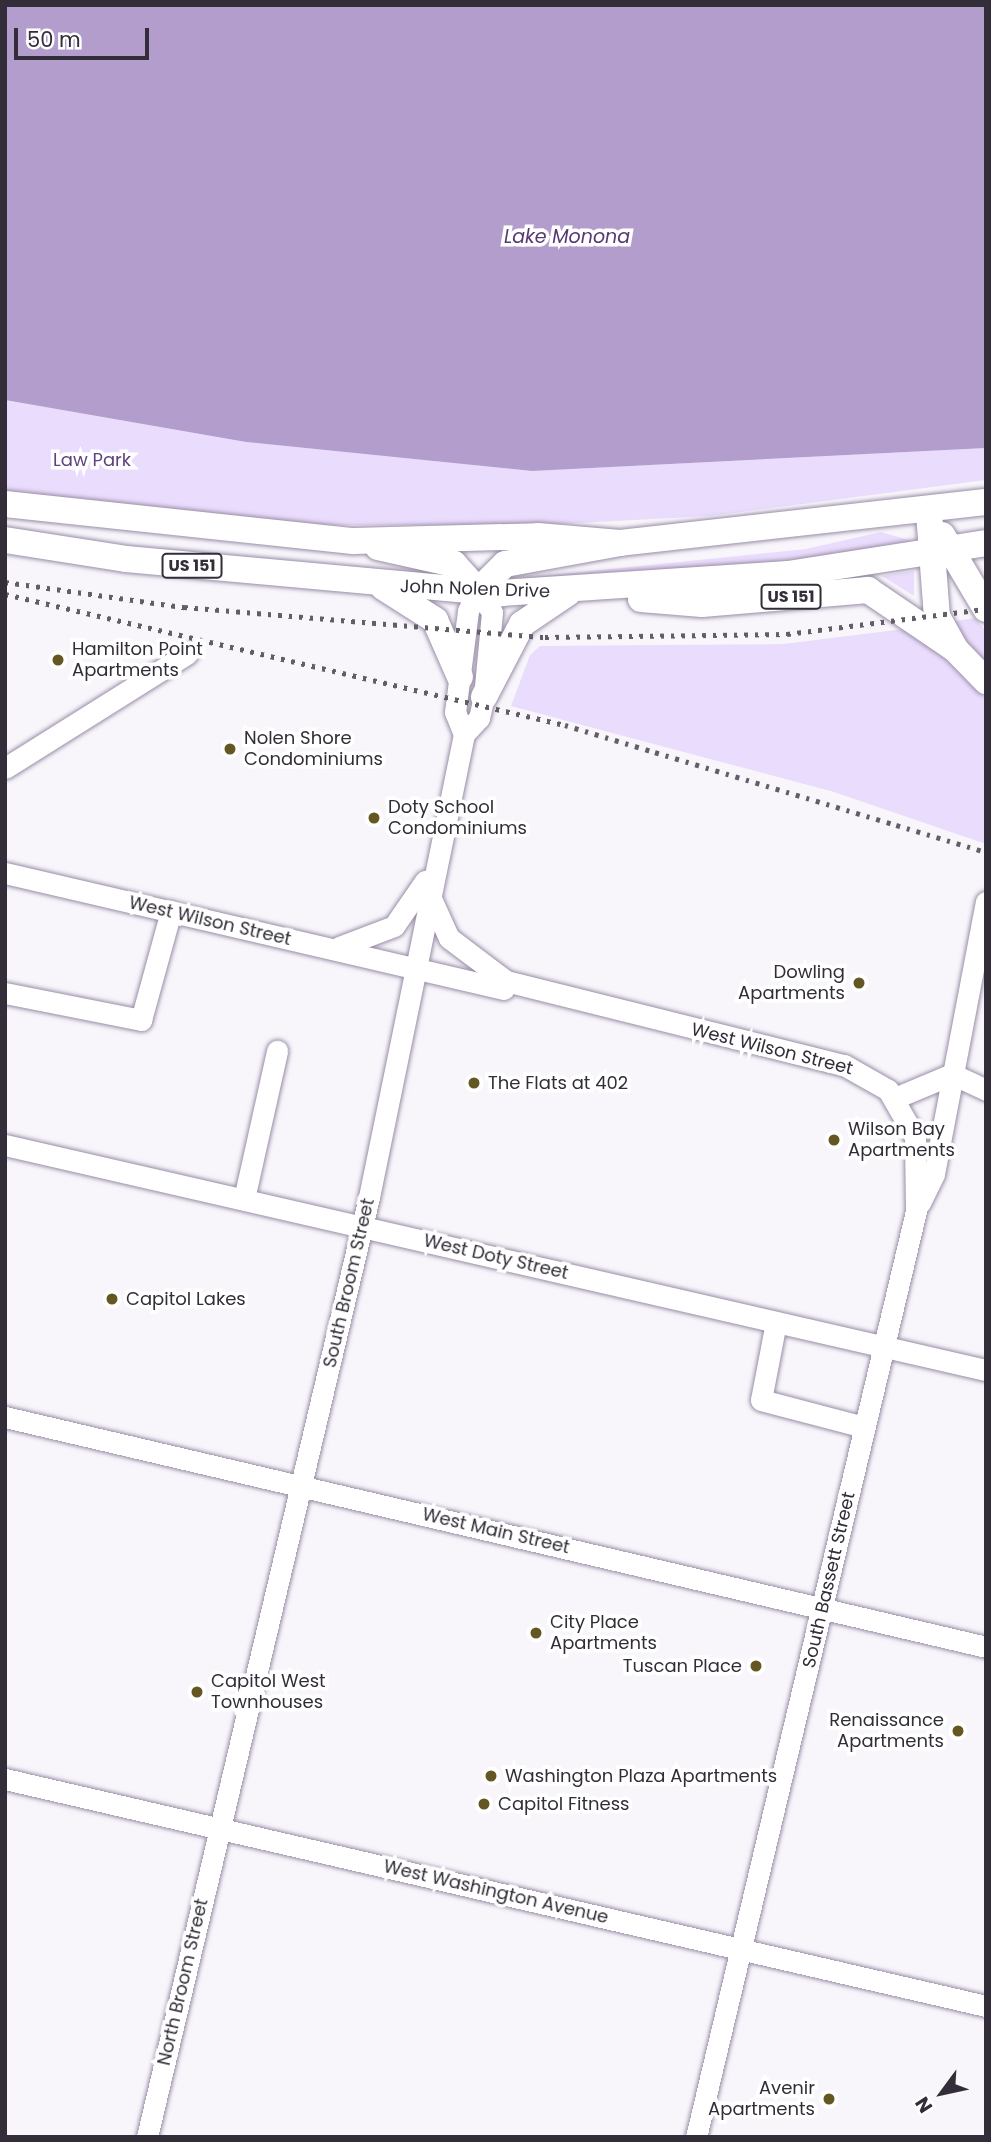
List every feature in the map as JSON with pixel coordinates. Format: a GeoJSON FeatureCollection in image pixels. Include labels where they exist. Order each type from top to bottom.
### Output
{"type":"FeatureCollection","features":[{"type":"Feature","properties":{"kind":"main road"},"geometry":{"type":"LineString","coordinates":[[986,502],[929,513],[940,552],[986,609]]}},
{"type":"Feature","properties":{"kind":"main road","name":"US 151"},"geometry":{"type":"LineString","coordinates":[[5,505],[353,541],[538,536],[620,542],[929,513]]}},
{"type":"Feature","properties":{"kind":"main road","name":"John Nolen Drive"},"geometry":{"type":"LineString","coordinates":[[5,540],[380,585],[478,591],[609,589],[940,552],[986,543]]}},
{"type":"Feature","properties":{"kind":"main road"},"geometry":{"type":"LineString","coordinates":[[353,541],[454,565],[478,591],[505,564],[620,542]]}},
{"type":"Feature","properties":{"kind":"main road"},"geometry":{"type":"LineString","coordinates":[[940,552],[932,599],[955,649]]}},
{"type":"Feature","properties":{"kind":"main road"},"geometry":{"type":"LineString","coordinates":[[380,585],[435,620],[460,677]]}},
{"type":"Feature","properties":{"kind":"main road","name":"US 151"},"geometry":{"type":"LineString","coordinates":[[609,589],[636,598],[702,604],[869,590],[955,649],[986,681]]}},
{"type":"Feature","properties":{"kind":"main road"},"geometry":{"type":"LineString","coordinates":[[484,697],[522,624],[571,591]]}},
{"type":"Feature","properties":{"kind":"street","name":"South Broom Street"},"geometry":{"type":"LineString","coordinates":[[218,1828],[362,1227],[428,892],[464,734],[478,718],[484,697],[492,612],[478,591],[468,611],[455,712],[464,734]]}},
{"type":"Feature","properties":{"kind":"street"},"geometry":{"type":"LineString","coordinates":[[5,768],[187,654]]}},
{"type":"Feature","properties":{"kind":"street"},"geometry":{"type":"LineString","coordinates":[[334,948],[394,926],[435,861]]}},
{"type":"Feature","properties":{"kind":"street","name":"West Wilson Street"},"geometry":{"type":"LineString","coordinates":[[5,873],[844,1065],[895,1098],[915,1137],[916,1211]]}},
{"type":"Feature","properties":{"kind":"street"},"geometry":{"type":"LineString","coordinates":[[428,892],[462,952],[525,990]]}},
{"type":"Feature","properties":{"kind":"street"},"geometry":{"type":"LineString","coordinates":[[916,1211],[934,1174],[986,902]]}},
{"type":"Feature","properties":{"kind":"street"},"geometry":{"type":"LineString","coordinates":[[5,993],[141,1020],[171,912]]}},
{"type":"Feature","properties":{"kind":"street"},"geometry":{"type":"LineString","coordinates":[[243,1199],[277,1051]]}},
{"type":"Feature","properties":{"kind":"street"},"geometry":{"type":"LineString","coordinates":[[895,1098],[952,1074],[986,1090]]}},
{"type":"Feature","properties":{"kind":"street","name":"West Doty Street"},"geometry":{"type":"LineString","coordinates":[[5,1145],[986,1370]]}},
{"type":"Feature","properties":{"kind":"street","name":"South Bassett Street"},"geometry":{"type":"LineString","coordinates":[[696,2137],[744,1950],[882,1346],[916,1211]]}},
{"type":"Feature","properties":{"kind":"street"},"geometry":{"type":"LineString","coordinates":[[776,1322],[761,1400],[864,1427]]}},
{"type":"Feature","properties":{"kind":"street","name":"West Main Street"},"geometry":{"type":"LineString","coordinates":[[5,1417],[986,1647]]}},
{"type":"Feature","properties":{"kind":"street","name":"West Washington Avenue"},"geometry":{"type":"LineString","coordinates":[[5,1779],[986,2006]]}},
{"type":"Feature","properties":{"kind":"street","name":"North Broom Street"},"geometry":{"type":"LineString","coordinates":[[147,2137],[218,1828]]}},
{"type":"Feature","properties":{"kind":"green space","name":"Law Park"},"geometry":{"type":"Polygon","coordinates":[[[5,400],[246,442],[532,471],[986,448],[986,480],[710,516],[540,525],[305,525],[5,493],[5,400]]]}},
{"type":"Feature","properties":{"kind":"green space"},"geometry":{"type":"Polygon","coordinates":[[[881,532],[909,540],[911,548],[626,577],[524,578],[806,549],[881,532]]]}},
{"type":"Feature","properties":{"kind":"green space"},"geometry":{"type":"Polygon","coordinates":[[[914,571],[914,596],[882,576],[914,571]]]}},
{"type":"Feature","properties":{"kind":"green space"},"geometry":{"type":"Polygon","coordinates":[[[975,618],[986,631],[986,666],[950,622],[975,618]]]}},
{"type":"Feature","properties":{"kind":"green space"},"geometry":{"type":"Polygon","coordinates":[[[912,628],[986,699],[986,844],[834,792],[511,706],[530,655],[540,646],[783,644],[912,628]]]}},
{"type":"Feature","properties":{"kind":"water","name":"Lake Monona"},"geometry":{"type":"Polygon","coordinates":[[[5,5],[986,5],[986,448],[532,471],[246,442],[5,400],[5,5]]]}},
{"type":"Feature","properties":{"kind":"railway"},"geometry":{"type":"LineString","coordinates":[[5,582],[184,607],[545,637],[787,634],[986,609]]}},
{"type":"Feature","properties":{"kind":"railway"},"geometry":{"type":"LineString","coordinates":[[5,594],[565,725],[986,852]]}},
{"type":"Feature","properties":{"kind":"place","name":"Hamilton Point Apartments"},"geometry":{"type":"Point","coordinates":[58,660]}},
{"type":"Feature","properties":{"kind":"place","name":"Nolen Shore Condominiums"},"geometry":{"type":"Point","coordinates":[230,749]}},
{"type":"Feature","properties":{"kind":"place","name":"Doty School Condominiums"},"geometry":{"type":"Point","coordinates":[374,818]}},
{"type":"Feature","properties":{"kind":"place","name":"Dowling Apartments"},"geometry":{"type":"Point","coordinates":[859,983]}},
{"type":"Feature","properties":{"kind":"place","name":"The Flats at 402"},"geometry":{"type":"Point","coordinates":[474,1083]}},
{"type":"Feature","properties":{"kind":"place","name":"Wilson Bay Apartments"},"geometry":{"type":"Point","coordinates":[834,1140]}},
{"type":"Feature","properties":{"kind":"place","name":"Capitol Lakes"},"geometry":{"type":"Point","coordinates":[112,1299]}},
{"type":"Feature","properties":{"kind":"place","name":"City Place Apartments"},"geometry":{"type":"Point","coordinates":[536,1633]}},
{"type":"Feature","properties":{"kind":"place","name":"Tuscan Place"},"geometry":{"type":"Point","coordinates":[756,1666]}},
{"type":"Feature","properties":{"kind":"place","name":"Capitol West Townhouses"},"geometry":{"type":"Point","coordinates":[197,1692]}},
{"type":"Feature","properties":{"kind":"place","name":"Renaissance Apartments"},"geometry":{"type":"Point","coordinates":[958,1731]}},
{"type":"Feature","properties":{"kind":"place","name":"Washington Plaza Apartments"},"geometry":{"type":"Point","coordinates":[491,1776]}},
{"type":"Feature","properties":{"kind":"place","name":"Capitol Fitness"},"geometry":{"type":"Point","coordinates":[484,1804]}},
{"type":"Feature","properties":{"kind":"place","name":"Avenir Apartments"},"geometry":{"type":"Point","coordinates":[829,2099]}}]}
